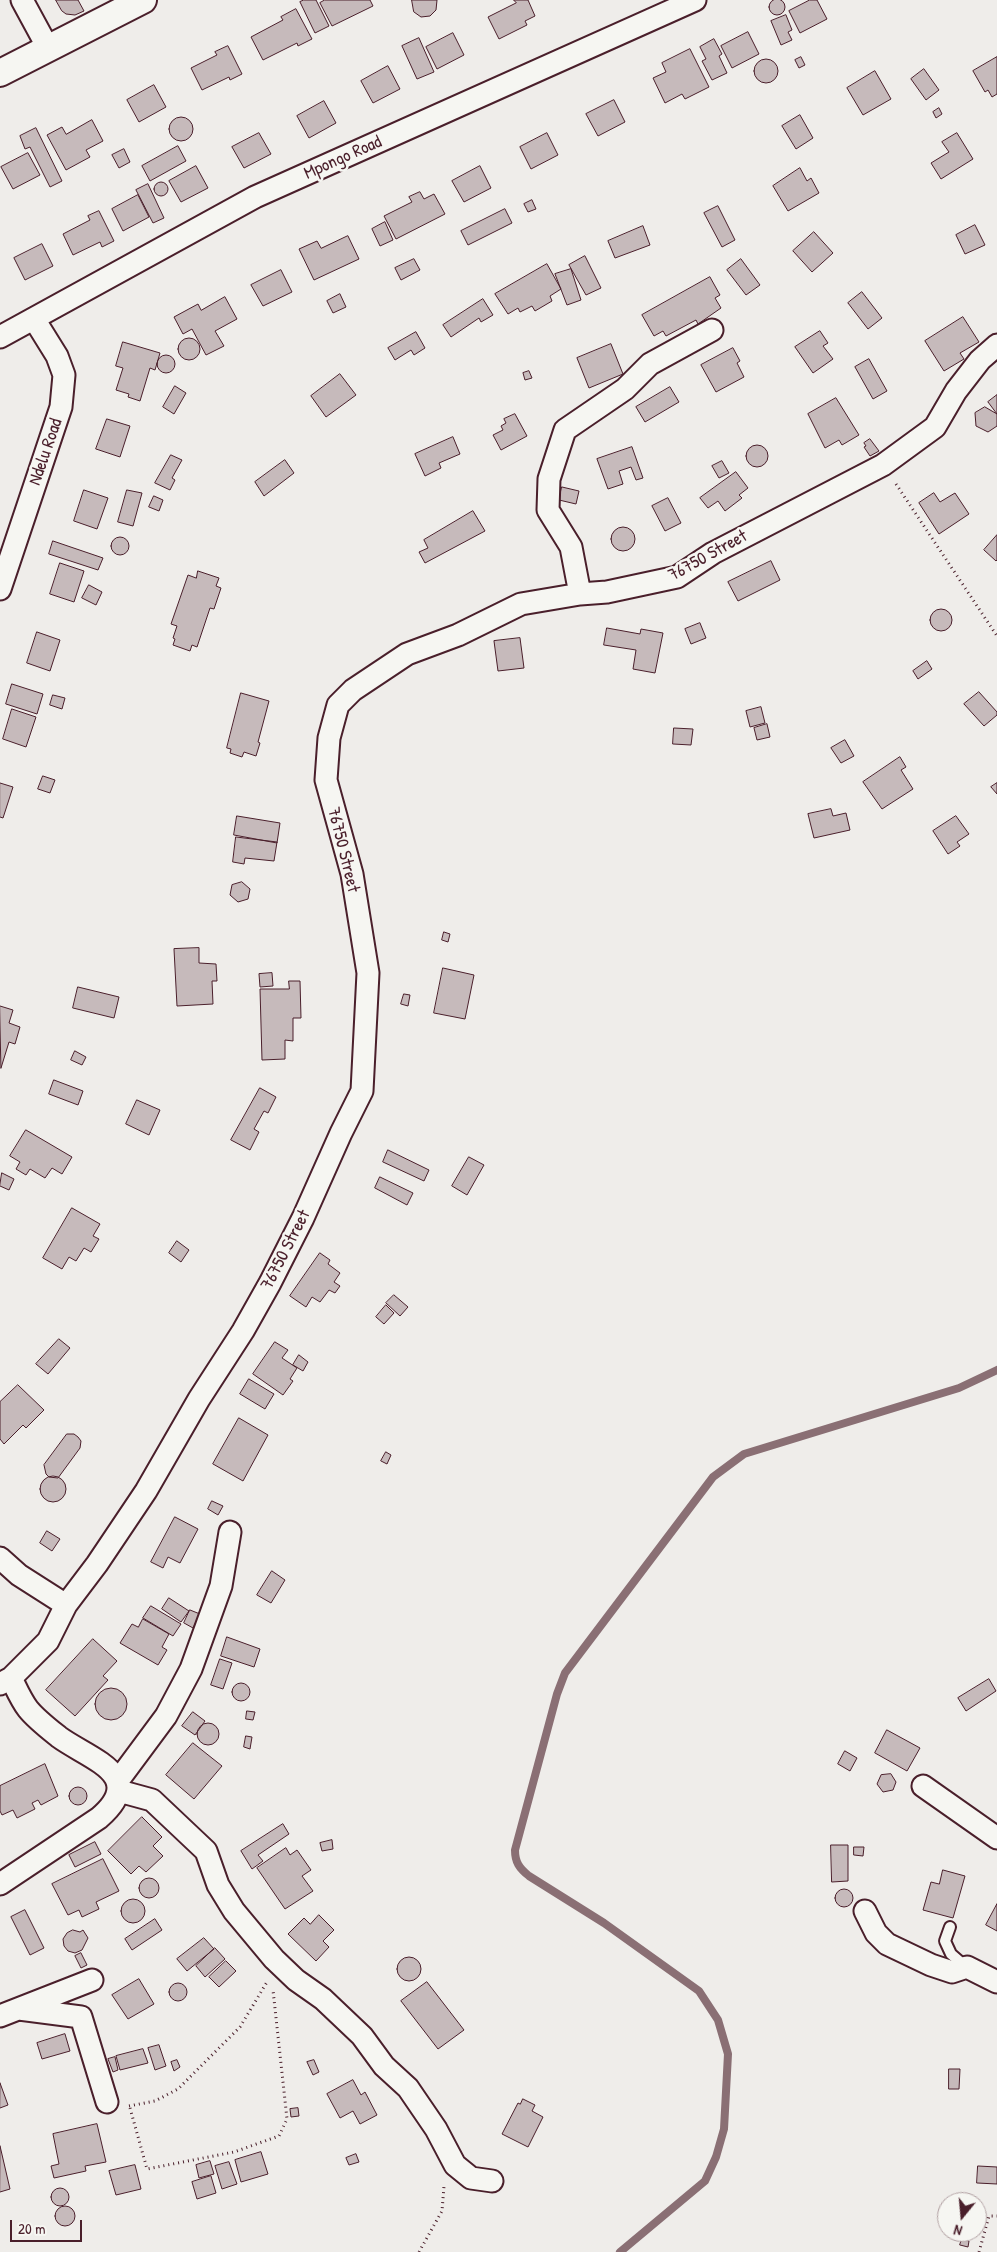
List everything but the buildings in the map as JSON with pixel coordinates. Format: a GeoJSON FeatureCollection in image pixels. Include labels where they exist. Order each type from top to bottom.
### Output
{"type":"FeatureCollection","features":[{"type":"Feature","properties":{"kind":"street"},"geometry":{"type":"LineString","coordinates":[[22,0],[48,48]]}},
{"type":"Feature","properties":{"kind":"street"},"geometry":{"type":"LineString","coordinates":[[0,73],[143,0]]}},
{"type":"Feature","properties":{"kind":"street","name":"Mpongo Road"},"geometry":{"type":"LineString","coordinates":[[0,337],[256,198],[695,0]]}},
{"type":"Feature","properties":{"kind":"street","name":"Ndelu Road"},"geometry":{"type":"LineString","coordinates":[[0,589],[61,407],[64,375],[57,356],[34,319]]}},
{"type":"Feature","properties":{"kind":"street"},"geometry":{"type":"LineString","coordinates":[[580,594],[571,547],[548,510],[548,479],[565,430],[624,389],[650,364],[712,330]]}},
{"type":"Feature","properties":{"kind":"street","name":"76750 Street"},"geometry":{"type":"LineString","coordinates":[[6,1681],[48,1641],[66,1605],[97,1564],[146,1491],[199,1399],[244,1331],[299,1226],[362,1091],[368,974],[352,874],[326,780],[329,738],[338,705],[353,690],[407,654],[458,635],[521,604],[640,586],[677,577],[713,553],[883,465],[935,427],[956,391],[980,360],[997,344]]}},
{"type":"Feature","properties":{"kind":"street"},"geometry":{"type":"LineString","coordinates":[[3,1876],[98,1818],[116,1800],[118,1786],[166,1716],[191,1669],[220,1586],[230,1532]]}},
{"type":"Feature","properties":{"kind":"street"},"geometry":{"type":"LineString","coordinates":[[0,1558],[19,1576],[66,1605]]}},
{"type":"Feature","properties":{"kind":"street"},"geometry":{"type":"LineString","coordinates":[[6,1681],[27,1708],[60,1737],[103,1763],[118,1786],[152,1800],[206,1851],[218,1885],[234,1911],[274,1959],[296,1980],[323,1999],[362,2036],[384,2066],[408,2088],[436,2129],[455,2165],[471,2178],[492,2181]]}},
{"type":"Feature","properties":{"kind":"street"},"geometry":{"type":"LineString","coordinates":[[923,1786],[997,1838]]}},
{"type":"Feature","properties":{"kind":"street"},"geometry":{"type":"LineString","coordinates":[[865,1911],[876,1933],[887,1944],[931,1965],[952,1972],[967,1967],[997,1982]]}},
{"type":"Feature","properties":{"kind":"street"},"geometry":{"type":"LineString","coordinates":[[10,2012],[92,1980]]}},
{"type":"Feature","properties":{"kind":"street"},"geometry":{"type":"LineString","coordinates":[[10,2012],[81,2017],[104,2093]]}},
{"type":"Feature","properties":{"kind":"lane"},"geometry":{"type":"LineString","coordinates":[[950,1927],[945,1941],[951,1954],[967,1967]]}},
{"type":"Feature","properties":{"kind":"path"},"geometry":{"type":"LineString","coordinates":[[883,465],[997,636]]}},
{"type":"Feature","properties":{"kind":"path"},"geometry":{"type":"LineString","coordinates":[[104,2093],[129,2106],[156,2101],[178,2089],[240,2027],[271,1975],[264,1947]]}},
{"type":"Feature","properties":{"kind":"path"},"geometry":{"type":"LineString","coordinates":[[129,2106],[147,2169],[234,2152],[279,2136],[288,2119],[272,1984]]}},
{"type":"Feature","properties":{"kind":"path"},"geometry":{"type":"LineString","coordinates":[[419,2252],[442,2212],[444,2180]]}},
{"type":"Feature","properties":{"kind":"path"},"geometry":{"type":"LineString","coordinates":[[979,2252],[989,2216],[997,2216]]}},
{"type":"Feature","properties":{"kind":"waterway"},"geometry":{"type":"LineString","coordinates":[[620,2252],[705,2181],[716,2157],[724,2129],[728,2054],[718,2020],[699,1991],[604,1923],[529,1876],[517,1861],[515,1850],[557,1694],[565,1673],[713,1477],[744,1454],[959,1388],[997,1370]]}}]}
